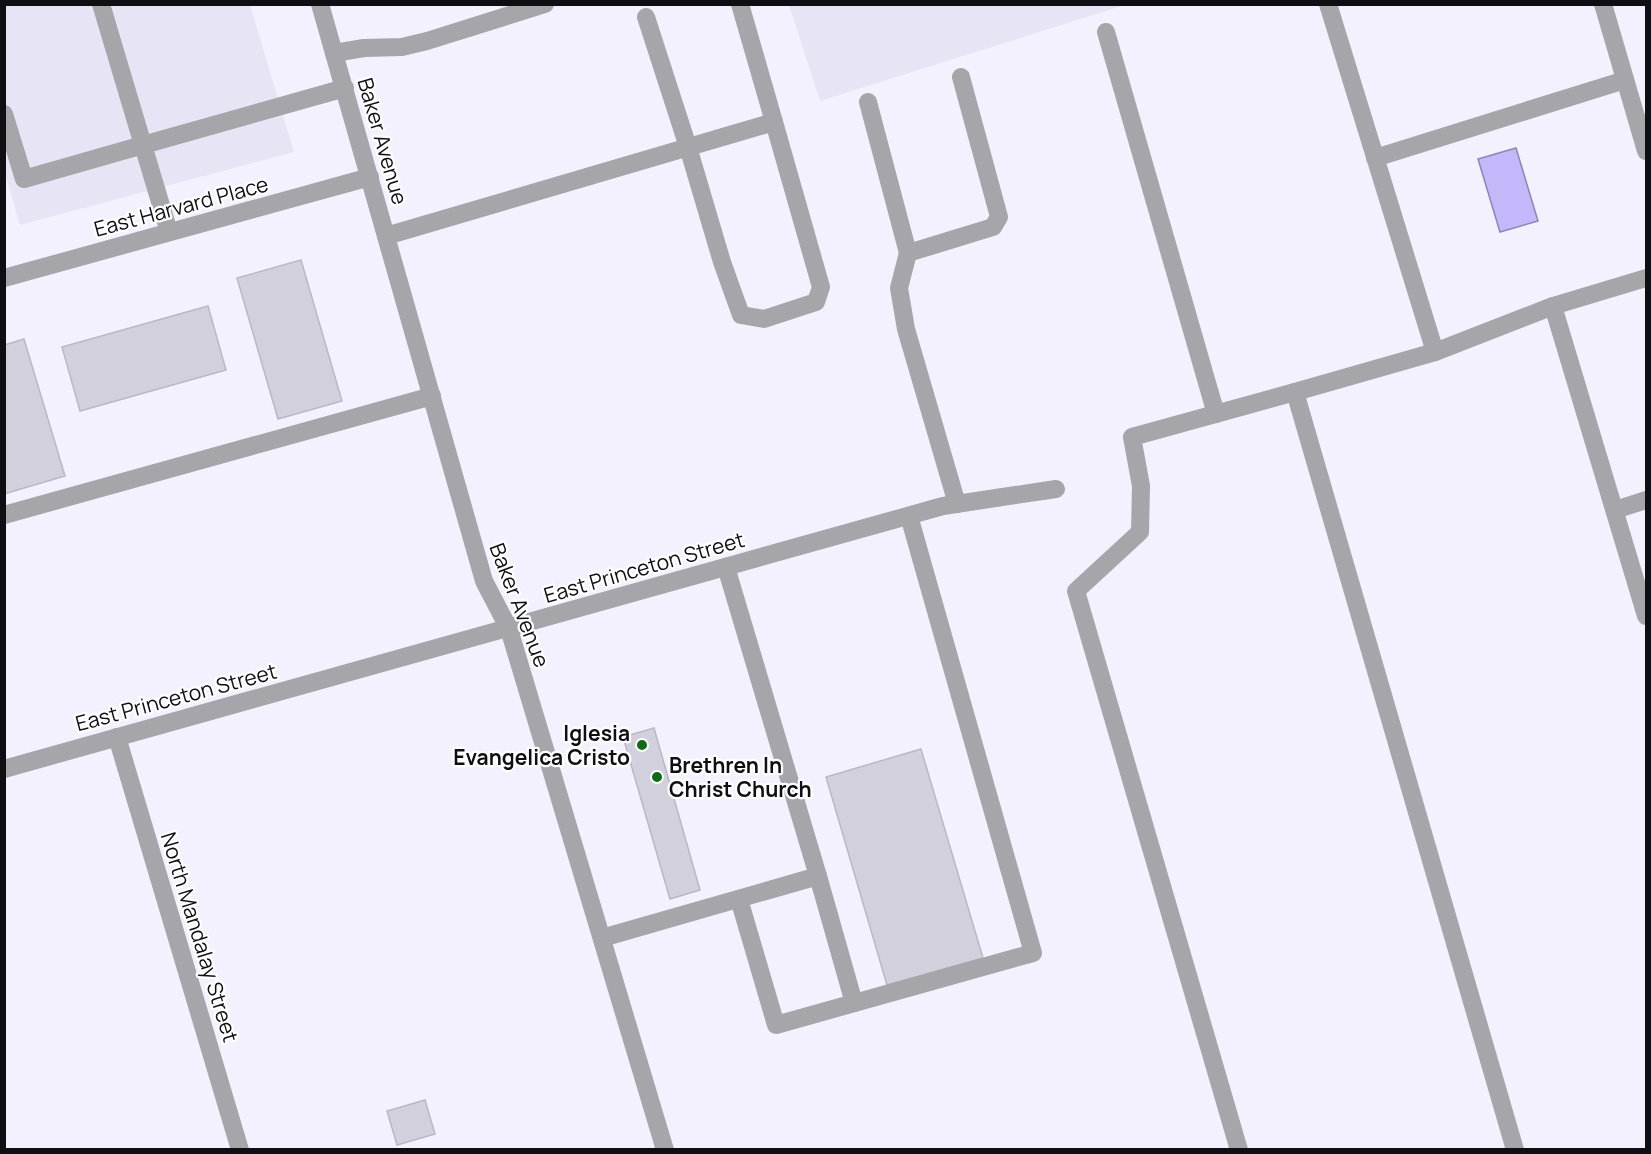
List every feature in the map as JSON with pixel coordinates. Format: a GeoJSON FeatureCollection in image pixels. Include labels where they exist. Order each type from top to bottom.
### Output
{"type":"FeatureCollection","features":[{"type":"Feature","properties":{"kind":"street"},"geometry":{"type":"LineString","coordinates":[[101,4],[170,232]]}},
{"type":"Feature","properties":{"kind":"street","name":"Baker Avenue"},"geometry":{"type":"LineString","coordinates":[[320,4],[484,581],[509,628],[666,1149]]}},
{"type":"Feature","properties":{"kind":"street"},"geometry":{"type":"LineString","coordinates":[[334,53],[364,48],[402,47],[545,4]]}},
{"type":"Feature","properties":{"kind":"street"},"geometry":{"type":"LineString","coordinates":[[646,17],[722,262],[741,315],[764,319],[816,302],[821,287],[740,4]]}},
{"type":"Feature","properties":{"kind":"street"},"geometry":{"type":"LineString","coordinates":[[1328,4],[1435,352]]}},
{"type":"Feature","properties":{"kind":"street"},"geometry":{"type":"LineString","coordinates":[[1603,4],[1647,151]]}},
{"type":"Feature","properties":{"kind":"street"},"geometry":{"type":"LineString","coordinates":[[1106,32],[1216,414]]}},
{"type":"Feature","properties":{"kind":"street"},"geometry":{"type":"LineString","coordinates":[[908,253],[993,227],[999,218],[961,77]]}},
{"type":"Feature","properties":{"kind":"street"},"geometry":{"type":"LineString","coordinates":[[1376,158],[1625,80]]}},
{"type":"Feature","properties":{"kind":"street"},"geometry":{"type":"LineString","coordinates":[[4,114],[24,179],[345,88]]}},
{"type":"Feature","properties":{"kind":"street"},"geometry":{"type":"LineString","coordinates":[[868,102],[908,253],[899,288],[906,329],[957,504]]}},
{"type":"Feature","properties":{"kind":"street"},"geometry":{"type":"LineString","coordinates":[[386,236],[774,122]]}},
{"type":"Feature","properties":{"kind":"street","name":"East Harvard Place"},"geometry":{"type":"LineString","coordinates":[[4,278],[370,177]]}},
{"type":"Feature","properties":{"kind":"street"},"geometry":{"type":"LineString","coordinates":[[1239,1149],[1076,591],[1140,532],[1141,486],[1132,437],[1435,352],[1553,306],[1647,278]]}},
{"type":"Feature","properties":{"kind":"street"},"geometry":{"type":"LineString","coordinates":[[1553,306],[1647,616]]}},
{"type":"Feature","properties":{"kind":"street"},"geometry":{"type":"LineString","coordinates":[[1295,392],[1515,1149]]}},
{"type":"Feature","properties":{"kind":"street"},"geometry":{"type":"LineString","coordinates":[[4,515],[432,396]]}},
{"type":"Feature","properties":{"kind":"street","name":"East Princeton Street"},"geometry":{"type":"LineString","coordinates":[[4,769],[943,506],[1056,489]]}},
{"type":"Feature","properties":{"kind":"street"},"geometry":{"type":"LineString","coordinates":[[1615,510],[1647,500]]}},
{"type":"Feature","properties":{"kind":"street"},"geometry":{"type":"LineString","coordinates":[[739,899],[776,1025],[1033,953],[909,516]]}},
{"type":"Feature","properties":{"kind":"street"},"geometry":{"type":"LineString","coordinates":[[726,567],[854,1003]]}},
{"type":"Feature","properties":{"kind":"street","name":"North Mandalay Street"},"geometry":{"type":"LineString","coordinates":[[117,737],[240,1149]]}},
{"type":"Feature","properties":{"kind":"street"},"geometry":{"type":"LineString","coordinates":[[602,938],[818,876]]}},
{"type":"Feature","properties":{"kind":"shaded area"},"geometry":{"type":"Polygon","coordinates":[[[789,4],[1125,5],[820,101],[789,4]]]}},
{"type":"Feature","properties":{"kind":"shaded area"},"geometry":{"type":"Polygon","coordinates":[[[5,5],[250,5],[294,152],[20,225],[5,173],[5,5]]]}},
{"type":"Feature","properties":{"kind":"shaded area"},"geometry":{"type":"Polygon","coordinates":[[[1516,148],[1538,221],[1500,232],[1478,159],[1516,148]]]}},
{"type":"Feature","properties":{"kind":"building"},"geometry":{"type":"Polygon","coordinates":[[[301,260],[342,401],[278,419],[237,278],[301,260]]]}},
{"type":"Feature","properties":{"kind":"building"},"geometry":{"type":"Polygon","coordinates":[[[208,306],[226,370],[80,411],[62,347],[208,306]]]}},
{"type":"Feature","properties":{"kind":"building"},"geometry":{"type":"Polygon","coordinates":[[[24,339],[65,476],[4,494],[4,345],[24,339]]]}},
{"type":"Feature","properties":{"kind":"building"},"geometry":{"type":"Polygon","coordinates":[[[654,728],[700,890],[670,899],[623,737],[654,728]]]}},
{"type":"Feature","properties":{"kind":"building"},"geometry":{"type":"Polygon","coordinates":[[[921,749],[983,958],[887,985],[826,777],[921,749]]]}},
{"type":"Feature","properties":{"kind":"building"},"geometry":{"type":"Polygon","coordinates":[[[425,1100],[435,1134],[397,1145],[387,1111],[425,1100]]]}},
{"type":"Feature","properties":{"kind":"place","name":"Iglesia Evangelica Cristo"},"geometry":{"type":"Point","coordinates":[642,745]}},
{"type":"Feature","properties":{"kind":"place","name":"Brethren In Christ Church"},"geometry":{"type":"Point","coordinates":[657,777]}}]}
